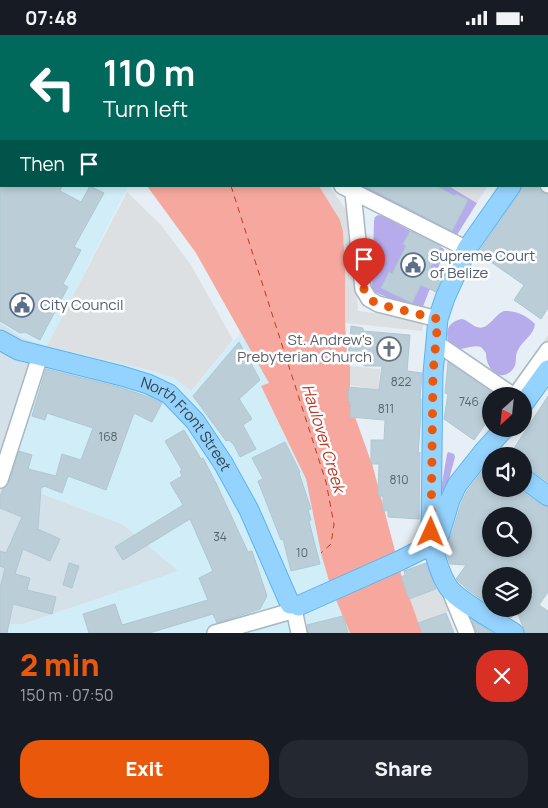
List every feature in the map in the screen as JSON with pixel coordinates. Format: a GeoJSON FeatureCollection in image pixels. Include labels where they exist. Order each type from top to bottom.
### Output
{"type":"FeatureCollection","features":[{"type":"Feature","properties":{"kind":"main road"},"geometry":{"type":"LineString","coordinates":[[509,187],[467,249],[444,298],[438,319],[433,373],[431,532],[436,557],[449,587],[458,596],[514,633]]}},
{"type":"Feature","properties":{"kind":"main road","name":"North Front Street"},"geometry":{"type":"LineString","coordinates":[[0,340],[18,350],[122,376],[148,384],[169,394],[195,421],[223,463],[249,511],[293,609]]}},
{"type":"Feature","properties":{"kind":"main road"},"geometry":{"type":"LineString","coordinates":[[532,392],[548,370]]}},
{"type":"Feature","properties":{"kind":"main road"},"geometry":{"type":"LineString","coordinates":[[293,609],[433,544],[440,533],[450,500],[457,485],[494,441]]}},
{"type":"Feature","properties":{"kind":"main road"},"geometry":{"type":"LineString","coordinates":[[532,485],[548,496]]}},
{"type":"Feature","properties":{"kind":"street"},"geometry":{"type":"LineString","coordinates":[[348,189],[467,249]]}},
{"type":"Feature","properties":{"kind":"street"},"geometry":{"type":"LineString","coordinates":[[348,189],[364,289],[367,297],[381,305],[438,319]]}},
{"type":"Feature","properties":{"kind":"street"},"geometry":{"type":"LineString","coordinates":[[435,342],[502,387]]}},
{"type":"Feature","properties":{"kind":"street"},"geometry":{"type":"LineString","coordinates":[[521,387],[548,350]]}},
{"type":"Feature","properties":{"kind":"street"},"geometry":{"type":"LineString","coordinates":[[0,480],[40,356]]}},
{"type":"Feature","properties":{"kind":"street"},"geometry":{"type":"LineString","coordinates":[[449,587],[467,633]]}},
{"type":"Feature","properties":{"kind":"street"},"geometry":{"type":"LineString","coordinates":[[214,633],[293,609]]}},
{"type":"Feature","properties":{"kind":"street","name":"North Front Street"},"geometry":{"type":"LineString","coordinates":[[293,609],[300,633]]}},
{"type":"Feature","properties":{"kind":"shaded area"},"geometry":{"type":"Polygon","coordinates":[[[0,187],[128,187],[48,346],[153,371],[174,378],[191,391],[241,332],[269,383],[261,387],[306,479],[321,553],[350,633],[0,633],[0,625],[25,624],[178,571],[122,524],[2,479],[47,346],[21,337],[0,323],[0,187]]]}},
{"type":"Feature","properties":{"kind":"shaded area"},"geometry":{"type":"Polygon","coordinates":[[[320,187],[330,187],[351,218],[358,311],[424,319],[422,331],[345,323],[345,271],[343,231],[340,220],[320,187]]]}},
{"type":"Feature","properties":{"kind":"shaded area"},"geometry":{"type":"Polygon","coordinates":[[[360,187],[451,187],[477,203],[455,238],[360,187]]]}},
{"type":"Feature","properties":{"kind":"shaded area"},"geometry":{"type":"Polygon","coordinates":[[[451,187],[487,187],[477,203],[451,187]]]}},
{"type":"Feature","properties":{"kind":"shaded area"},"geometry":{"type":"Polygon","coordinates":[[[127,192],[161,225],[191,265],[233,340],[191,391],[174,378],[153,371],[47,346],[127,192]]]}},
{"type":"Feature","properties":{"kind":"shaded area"},"geometry":{"type":"Polygon","coordinates":[[[378,215],[444,249],[422,309],[416,309],[372,291],[374,221],[378,215]]]}},
{"type":"Feature","properties":{"kind":"shaded area"},"geometry":{"type":"Polygon","coordinates":[[[504,311],[521,314],[535,324],[517,352],[513,369],[504,375],[499,375],[491,369],[486,353],[481,347],[456,348],[448,341],[447,333],[449,326],[458,320],[462,319],[481,328],[488,325],[504,311]]]}},
{"type":"Feature","properties":{"kind":"shaded area"},"geometry":{"type":"Polygon","coordinates":[[[0,323],[21,337],[47,346],[2,479],[122,524],[179,571],[24,624],[0,625],[0,323]]]}},
{"type":"Feature","properties":{"kind":"shaded area"},"geometry":{"type":"Polygon","coordinates":[[[548,335],[548,346],[518,387],[510,387],[548,335]]]}},
{"type":"Feature","properties":{"kind":"shaded area"},"geometry":{"type":"Polygon","coordinates":[[[350,366],[380,369],[379,392],[368,391],[367,388],[350,385],[350,366]]]}},
{"type":"Feature","properties":{"kind":"shaded area"},"geometry":{"type":"Polygon","coordinates":[[[448,452],[454,454],[455,457],[444,493],[441,489],[448,452]]]}},
{"type":"Feature","properties":{"kind":"shaded area"},"geometry":{"type":"Polygon","coordinates":[[[439,588],[449,611],[418,623],[409,599],[439,588]]]}},
{"type":"Feature","properties":{"kind":"water","name":"Haulover Creek"},"geometry":{"type":"Polygon","coordinates":[[[148,187],[320,187],[340,220],[343,231],[345,323],[347,355],[350,366],[350,403],[373,467],[401,574],[422,633],[350,633],[331,588],[321,553],[306,479],[261,386],[269,383],[196,253],[148,187]]]}},
{"type":"Feature","properties":{"kind":"building"},"geometry":{"type":"Polygon","coordinates":[[[0,187],[62,187],[60,191],[81,202],[89,187],[104,193],[74,247],[81,250],[63,284],[68,287],[40,340],[25,332],[20,333],[0,321],[0,187]]]}},
{"type":"Feature","properties":{"kind":"building"},"geometry":{"type":"Polygon","coordinates":[[[367,187],[439,187],[455,196],[456,194],[468,200],[452,231],[367,187]]]}},
{"type":"Feature","properties":{"kind":"building"},"geometry":{"type":"Polygon","coordinates":[[[522,187],[538,187],[543,193],[548,194],[548,308],[541,319],[514,300],[524,285],[478,253],[522,187]]]}},
{"type":"Feature","properties":{"kind":"building","name":"Supreme Court of Belize"},"geometry":{"type":"Polygon","coordinates":[[[410,231],[441,246],[430,268],[443,275],[436,292],[421,285],[412,303],[381,288],[389,272],[392,274],[406,246],[403,244],[410,231]]]}},
{"type":"Feature","properties":{"kind":"building"},"geometry":{"type":"Polygon","coordinates":[[[351,326],[363,328],[363,331],[410,335],[407,371],[422,373],[418,455],[420,452],[419,519],[388,517],[388,511],[383,511],[383,496],[378,496],[379,464],[371,464],[371,440],[384,440],[385,420],[350,417],[351,402],[348,401],[349,387],[379,390],[382,366],[364,366],[364,361],[348,359],[351,326]]]}},
{"type":"Feature","properties":{"kind":"building"},"geometry":{"type":"Polygon","coordinates":[[[239,342],[260,380],[239,399],[252,419],[243,425],[256,449],[240,457],[234,445],[229,440],[226,441],[193,396],[239,342]]]}},
{"type":"Feature","properties":{"kind":"building"},"geometry":{"type":"Polygon","coordinates":[[[448,362],[484,387],[482,387],[482,429],[474,440],[444,419],[448,394],[445,393],[448,362]]]}},
{"type":"Feature","properties":{"kind":"building"},"geometry":{"type":"Polygon","coordinates":[[[46,369],[119,387],[162,403],[152,422],[134,413],[106,490],[68,476],[62,493],[44,486],[41,487],[38,529],[60,539],[50,561],[23,549],[15,574],[30,578],[27,590],[56,597],[52,614],[13,604],[7,633],[0,633],[0,588],[5,568],[0,566],[0,551],[6,553],[22,517],[0,508],[0,497],[3,489],[9,483],[19,451],[32,455],[28,469],[56,476],[62,454],[81,460],[93,428],[47,413],[45,420],[32,416],[46,369]]]}},
{"type":"Feature","properties":{"kind":"building"},"geometry":{"type":"Polygon","coordinates":[[[548,396],[548,482],[532,471],[532,447],[515,447],[521,437],[532,437],[532,421],[548,396]]]}},
{"type":"Feature","properties":{"kind":"building"},"geometry":{"type":"Polygon","coordinates":[[[184,430],[201,459],[203,458],[248,552],[252,551],[267,596],[260,609],[217,623],[213,614],[149,633],[89,633],[83,614],[115,604],[122,625],[208,600],[199,578],[213,571],[190,519],[123,560],[115,547],[183,505],[170,483],[182,476],[180,471],[182,470],[165,441],[184,430]]]}},
{"type":"Feature","properties":{"kind":"building"},"geometry":{"type":"Polygon","coordinates":[[[285,442],[300,472],[311,509],[308,510],[311,520],[309,521],[320,564],[291,571],[283,539],[281,540],[258,481],[263,479],[252,458],[285,442]]]}},
{"type":"Feature","properties":{"kind":"building"},"geometry":{"type":"Polygon","coordinates":[[[482,472],[482,497],[530,497],[548,507],[548,592],[539,605],[548,611],[548,633],[525,633],[519,617],[532,617],[532,597],[534,594],[532,593],[532,567],[482,567],[482,600],[456,579],[466,565],[450,564],[446,552],[448,545],[446,544],[451,536],[467,491],[482,472]]]}},
{"type":"Feature","properties":{"kind":"building"},"geometry":{"type":"Polygon","coordinates":[[[69,563],[79,566],[72,588],[63,585],[69,563]]]}},
{"type":"Feature","properties":{"kind":"building"},"geometry":{"type":"Polygon","coordinates":[[[426,563],[436,589],[409,599],[401,577],[405,575],[404,571],[426,563]]]}},
{"type":"Feature","properties":{"kind":"building"},"geometry":{"type":"Polygon","coordinates":[[[446,613],[454,633],[422,633],[418,623],[446,613]]]}},
{"type":"Feature","properties":{"kind":"building"},"geometry":{"type":"Polygon","coordinates":[[[343,616],[348,633],[308,633],[307,625],[343,616]]]}},
{"type":"Feature","properties":{"kind":"building"},"geometry":{"type":"Polygon","coordinates":[[[472,620],[483,627],[493,633],[477,633],[472,620]]]}},
{"type":"Feature","properties":{"kind":"ferry route"},"geometry":{"type":"LineString","coordinates":[[231,187],[326,482],[334,524],[331,544],[321,553]]}},
{"type":"Feature","properties":{"kind":"place","name":"Supreme Court of Belize"},"geometry":{"type":"Point","coordinates":[413,265]}},
{"type":"Feature","properties":{"kind":"place","name":"City Council"},"geometry":{"type":"Point","coordinates":[22,305]}},
{"type":"Feature","properties":{"kind":"place","name":"St. Andrew's Prebyterian Church"},"geometry":{"type":"Point","coordinates":[389,349]}},
{"type":"Feature","properties":{"kind":"route"},"geometry":{"type":"LineString","coordinates":[[364,289],[365,294],[374,303],[438,319],[433,373],[431,532]]}}]}
